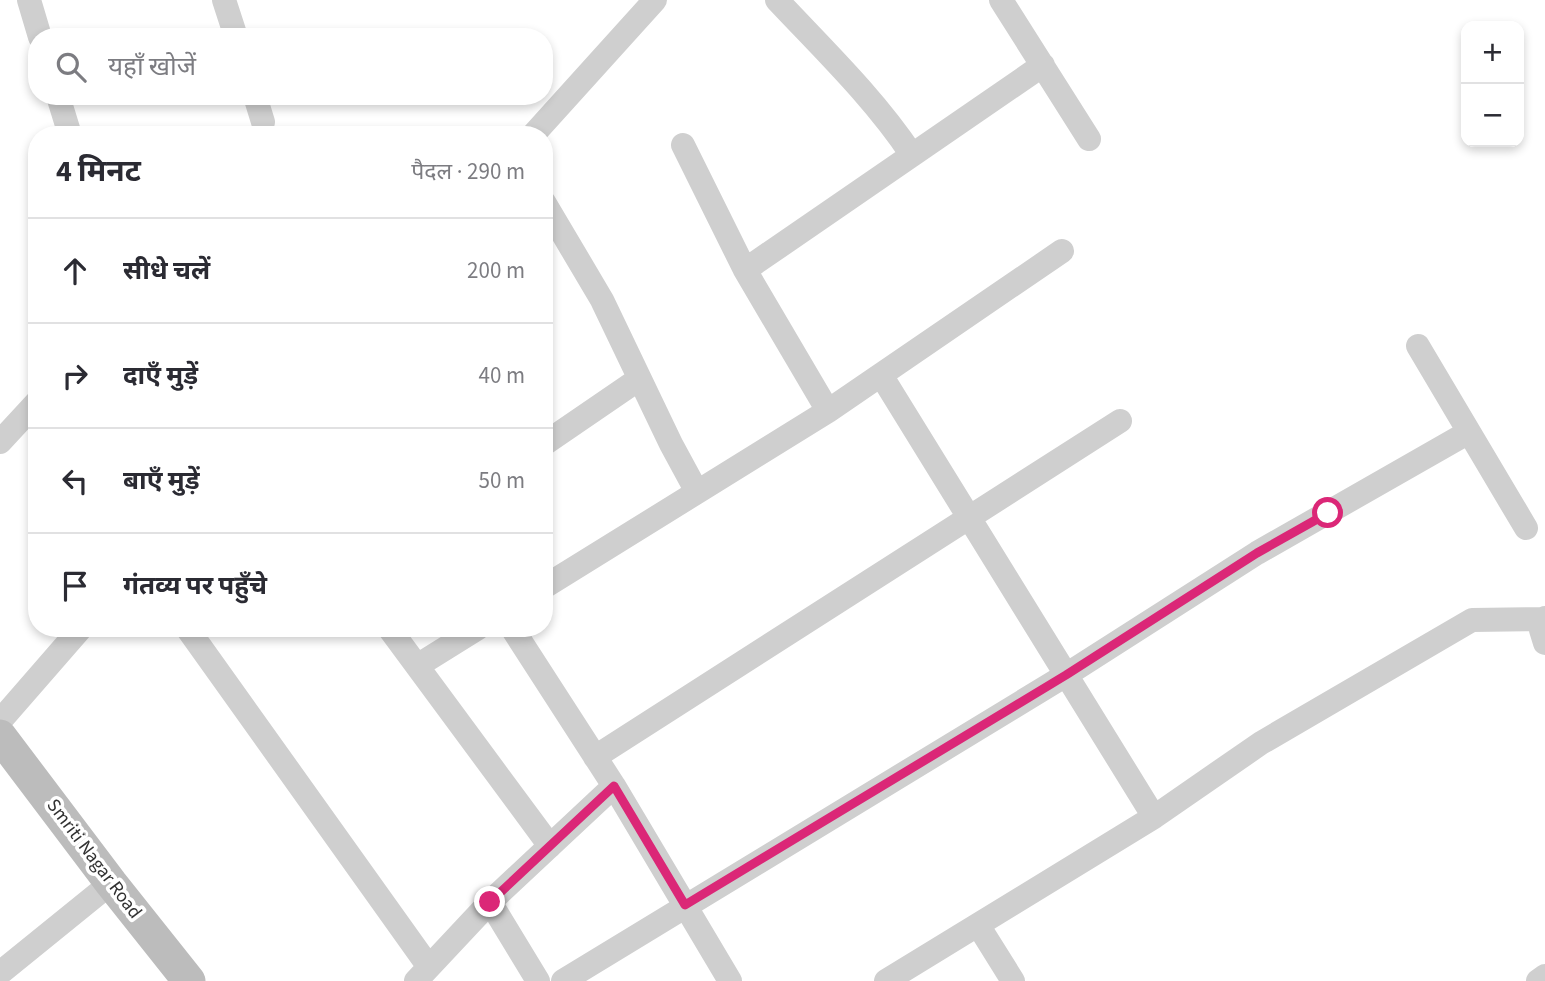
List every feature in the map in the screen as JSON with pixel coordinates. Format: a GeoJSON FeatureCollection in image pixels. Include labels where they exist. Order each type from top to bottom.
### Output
{"type":"FeatureCollection","features":[{"type":"Feature","properties":{"kind":"main road","name":"Smriti Nagar Road"},"geometry":{"type":"LineString","coordinates":[[0,736],[189,981]]}},
{"type":"Feature","properties":{"kind":"street"},"geometry":{"type":"LineString","coordinates":[[29,0],[37,28]]}},
{"type":"Feature","properties":{"kind":"street"},"geometry":{"type":"LineString","coordinates":[[225,0],[233,28]]}},
{"type":"Feature","properties":{"kind":"street"},"geometry":{"type":"LineString","coordinates":[[541,126],[655,0]]}},
{"type":"Feature","properties":{"kind":"street"},"geometry":{"type":"LineString","coordinates":[[777,0],[857,85],[912,155]]}},
{"type":"Feature","properties":{"kind":"street"},"geometry":{"type":"LineString","coordinates":[[1001,0],[1088,139]]}},
{"type":"Feature","properties":{"kind":"street"},"geometry":{"type":"LineString","coordinates":[[745,270],[1043,65]]}},
{"type":"Feature","properties":{"kind":"street"},"geometry":{"type":"LineString","coordinates":[[61,105],[67,126]]}},
{"type":"Feature","properties":{"kind":"street"},"geometry":{"type":"LineString","coordinates":[[258,105],[263,122]]}},
{"type":"Feature","properties":{"kind":"street"},"geometry":{"type":"LineString","coordinates":[[683,145],[745,270],[828,411]]}},
{"type":"Feature","properties":{"kind":"street"},"geometry":{"type":"LineString","coordinates":[[553,217],[602,300],[697,492]]}},
{"type":"Feature","properties":{"kind":"street"},"geometry":{"type":"LineString","coordinates":[[553,581],[828,411],[1062,251]]}},
{"type":"Feature","properties":{"kind":"street"},"geometry":{"type":"LineString","coordinates":[[1418,345],[1526,528]]}},
{"type":"Feature","properties":{"kind":"street"},"geometry":{"type":"LineString","coordinates":[[881,374],[1154,817]]}},
{"type":"Feature","properties":{"kind":"street"},"geometry":{"type":"LineString","coordinates":[[553,438],[639,379]]}},
{"type":"Feature","properties":{"kind":"street"},"geometry":{"type":"LineString","coordinates":[[2,434],[28,410]]}},
{"type":"Feature","properties":{"kind":"street"},"geometry":{"type":"LineString","coordinates":[[595,757],[1120,421]]}},
{"type":"Feature","properties":{"kind":"street"},"geometry":{"type":"LineString","coordinates":[[563,981],[1066,675],[1257,553],[1469,432]]}},
{"type":"Feature","properties":{"kind":"street"},"geometry":{"type":"LineString","coordinates":[[886,981],[1154,817],[1261,743],[1472,620],[1545,626]]}},
{"type":"Feature","properties":{"kind":"street"},"geometry":{"type":"LineString","coordinates":[[0,721],[73,637]]}},
{"type":"Feature","properties":{"kind":"street"},"geometry":{"type":"LineString","coordinates":[[193,637],[422,974],[490,902],[614,786]]}},
{"type":"Feature","properties":{"kind":"street"},"geometry":{"type":"LineString","coordinates":[[396,637],[550,846]]}},
{"type":"Feature","properties":{"kind":"street"},"geometry":{"type":"LineString","coordinates":[[417,666],[464,637]]}},
{"type":"Feature","properties":{"kind":"street"},"geometry":{"type":"LineString","coordinates":[[518,637],[614,786],[730,981]]}},
{"type":"Feature","properties":{"kind":"street"},"geometry":{"type":"LineString","coordinates":[[0,973],[111,883]]}},
{"type":"Feature","properties":{"kind":"street"},"geometry":{"type":"LineString","coordinates":[[490,902],[538,981]]}},
{"type":"Feature","properties":{"kind":"street"},"geometry":{"type":"LineString","coordinates":[[978,925],[1013,981]]}},
{"type":"Feature","properties":{"kind":"street"},"geometry":{"type":"LineString","coordinates":[[1538,981],[1545,976]]}},
{"type":"Feature","properties":{"kind":"route"},"geometry":{"type":"LineString","coordinates":[[490,902],[614,786],[685,905],[1066,675],[1257,553],[1328,513]]}}]}
